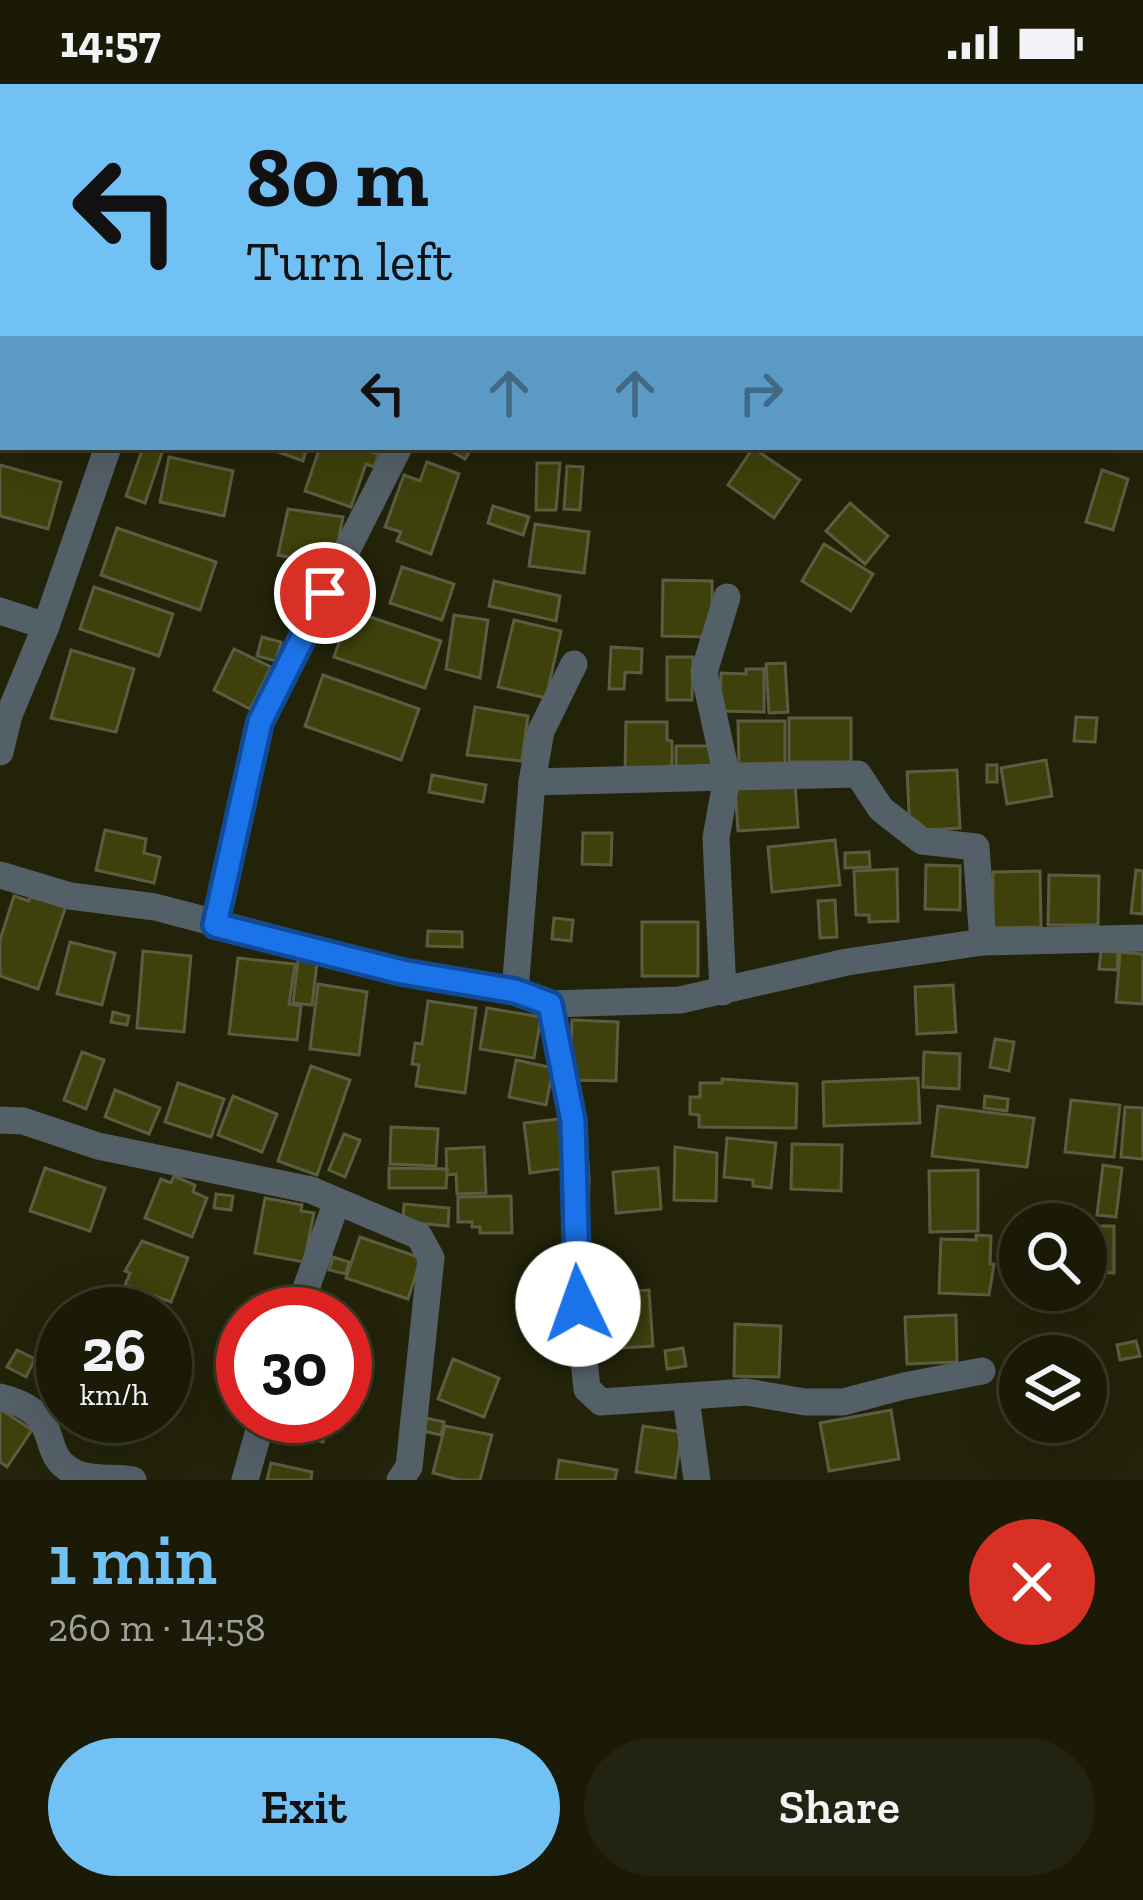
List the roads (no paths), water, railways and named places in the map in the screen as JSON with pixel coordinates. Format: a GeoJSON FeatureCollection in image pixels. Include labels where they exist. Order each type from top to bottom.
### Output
{"type":"FeatureCollection","features":[{"type":"Feature","properties":{"kind":"street"},"geometry":{"type":"LineString","coordinates":[[0,752],[5,713],[46,626],[106,450]]}},
{"type":"Feature","properties":{"kind":"street"},"geometry":{"type":"LineString","coordinates":[[215,925],[260,722],[397,450]]}},
{"type":"Feature","properties":{"kind":"street"},"geometry":{"type":"LineString","coordinates":[[723,992],[716,838],[727,777],[704,672],[727,597]]}},
{"type":"Feature","properties":{"kind":"street"},"geometry":{"type":"LineString","coordinates":[[0,611],[46,626]]}},
{"type":"Feature","properties":{"kind":"street"},"geometry":{"type":"LineString","coordinates":[[515,991],[532,782],[541,731],[574,664]]}},
{"type":"Feature","properties":{"kind":"street"},"geometry":{"type":"LineString","coordinates":[[532,782],[858,774],[880,809],[922,842],[976,847],[983,942]]}},
{"type":"Feature","properties":{"kind":"street"},"geometry":{"type":"LineString","coordinates":[[0,874],[70,896],[155,907],[402,972],[515,991],[550,1004],[680,1000],[847,962],[983,942],[1143,938]]}},
{"type":"Feature","properties":{"kind":"street"},"geometry":{"type":"LineString","coordinates":[[550,1004],[573,1121],[575,1272],[587,1389],[601,1402],[746,1392],[805,1402],[843,1402],[982,1371]]}},
{"type":"Feature","properties":{"kind":"street"},"geometry":{"type":"LineString","coordinates":[[0,1120],[23,1120],[98,1146],[311,1190],[419,1236],[431,1258],[409,1467],[400,1480]]}},
{"type":"Feature","properties":{"kind":"street"},"geometry":{"type":"LineString","coordinates":[[307,1287],[336,1204]]}},
{"type":"Feature","properties":{"kind":"street"},"geometry":{"type":"LineString","coordinates":[[0,1396],[31,1405],[40,1414],[56,1457],[76,1474],[133,1480]]}},
{"type":"Feature","properties":{"kind":"street"},"geometry":{"type":"LineString","coordinates":[[686,1398],[697,1480]]}},
{"type":"Feature","properties":{"kind":"street"},"geometry":{"type":"LineString","coordinates":[[244,1480],[255,1443]]}}]}
